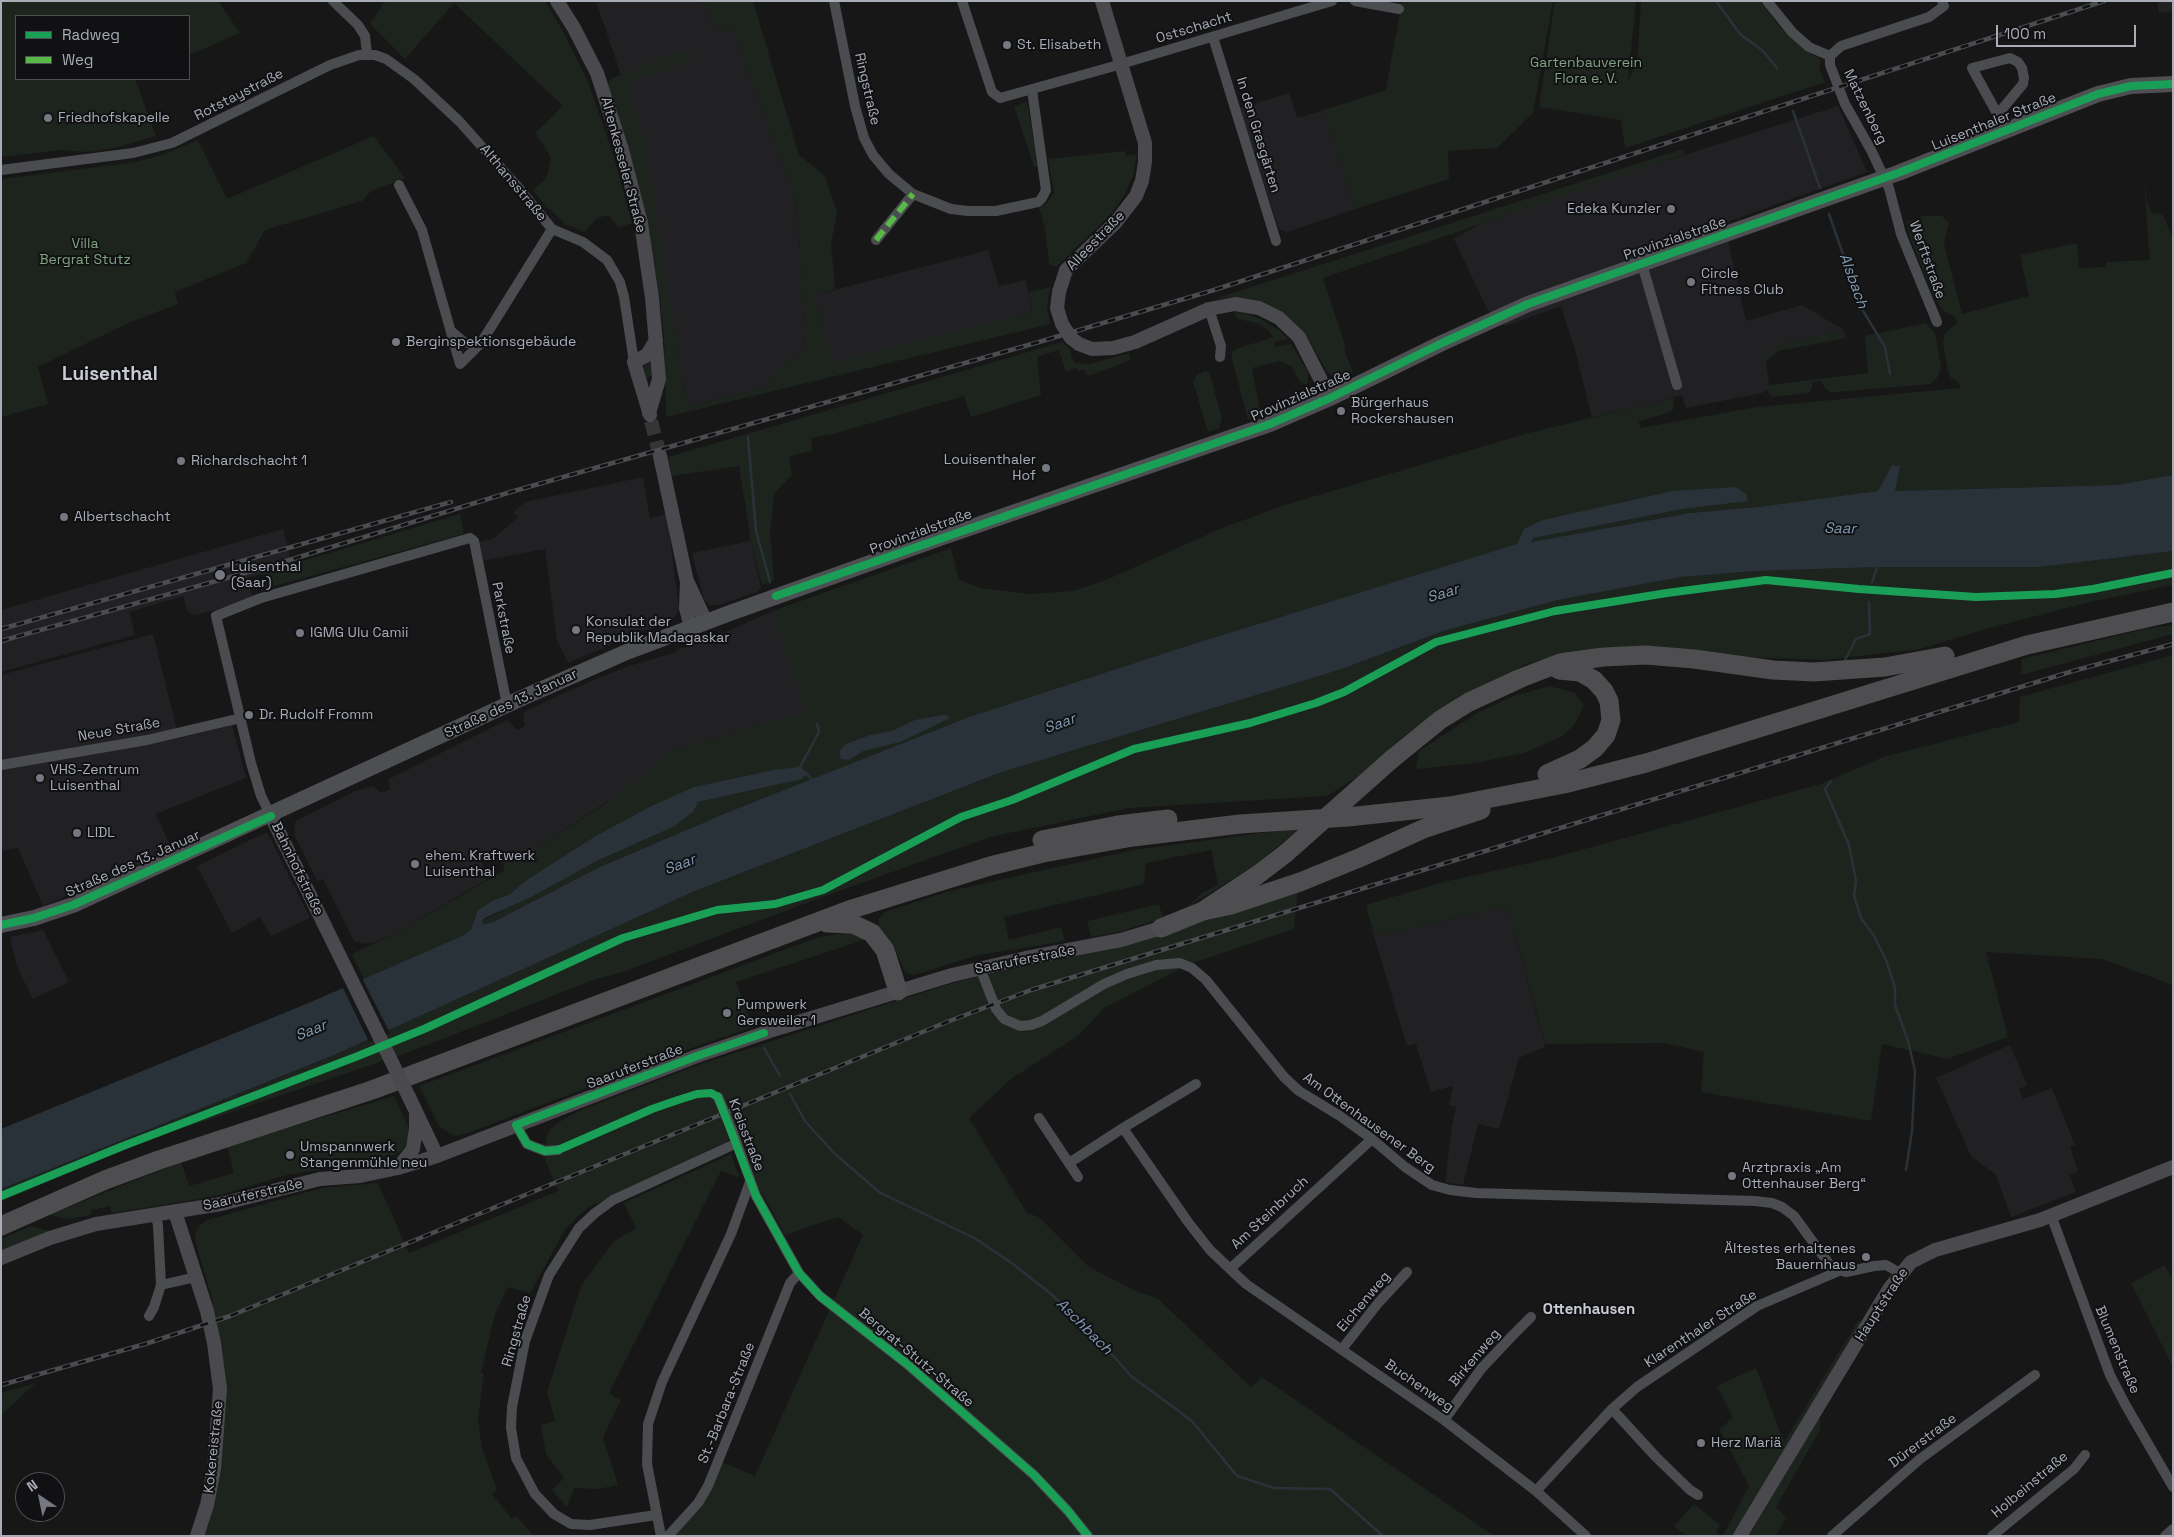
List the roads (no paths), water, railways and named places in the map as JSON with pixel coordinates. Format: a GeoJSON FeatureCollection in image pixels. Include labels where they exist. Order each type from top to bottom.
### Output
{"type":"FeatureCollection","features":[{"type":"Feature","properties":{"kind":"highway"},"geometry":{"type":"LineString","coordinates":[[1,1212],[101,1168],[153,1148],[367,1079],[754,940],[906,878],[987,854],[1088,831],[1176,818],[1449,793],[1488,787],[1676,741],[1945,656],[2086,618],[2173,599]]}},
{"type":"Feature","properties":{"kind":"highway"},"geometry":{"type":"LineString","coordinates":[[1203,911],[1231,906],[1300,882],[1423,829],[1564,784],[1646,763],[2027,645],[2173,612]]}},
{"type":"Feature","properties":{"kind":"highway"},"geometry":{"type":"LineString","coordinates":[[1161,928],[1203,911],[1256,876],[1285,854],[1392,759],[1440,720],[1469,702],[1542,670],[1560,664],[1620,656],[1671,656],[1773,670],[1814,672],[1885,667],[1945,656]]}},
{"type":"Feature","properties":{"kind":"highway"},"geometry":{"type":"LineString","coordinates":[[1542,670],[1572,670],[1587,675],[1604,691],[1611,713],[1606,735],[1596,748],[1580,759],[1547,774]]}},
{"type":"Feature","properties":{"kind":"highway"},"geometry":{"type":"LineString","coordinates":[[799,929],[909,890],[1043,853],[1180,830],[1450,806],[1564,784]]}},
{"type":"Feature","properties":{"kind":"highway"},"geometry":{"type":"LineString","coordinates":[[754,940],[828,923],[842,922],[854,924],[872,933],[885,950],[898,991]]}},
{"type":"Feature","properties":{"kind":"highway"},"geometry":{"type":"LineString","coordinates":[[1,1226],[105,1180],[159,1160],[372,1090],[695,962]]}},
{"type":"Feature","properties":{"kind":"main road","name":"Altenkesseler Straße"},"geometry":{"type":"LineString","coordinates":[[557,1],[574,28],[597,73],[622,150],[646,248],[659,379],[650,417]]}},
{"type":"Feature","properties":{"kind":"main road","name":"Alleestraße"},"geometry":{"type":"LineString","coordinates":[[1102,1],[1145,143],[1145,162],[1142,181],[1136,196],[1116,222],[1066,270],[1059,292],[1058,308],[1062,324],[1071,338],[1079,344],[1092,349],[1121,346],[1135,342],[1209,309],[1235,304],[1259,308],[1279,318],[1299,337],[1330,398]]}},
{"type":"Feature","properties":{"kind":"main road","name":"Luisenthaler Straße"},"geometry":{"type":"LineString","coordinates":[[1827,199],[1884,178],[2001,124],[2108,91],[2143,84],[2173,84]]}},
{"type":"Feature","properties":{"kind":"main road","name":"Provinzialstraße"},"geometry":{"type":"LineString","coordinates":[[776,596],[1240,436],[1330,398],[1442,343],[1528,304],[1827,199]]}},
{"type":"Feature","properties":{"kind":"main road"},"geometry":{"type":"LineString","coordinates":[[634,362],[647,355],[656,340]]}},
{"type":"Feature","properties":{"kind":"main road","name":"Althansstraße"},"geometry":{"type":"LineString","coordinates":[[634,362],[650,417]]}},
{"type":"Feature","properties":{"kind":"main road"},"geometry":{"type":"LineString","coordinates":[[660,456],[698,625]]}},
{"type":"Feature","properties":{"kind":"main road","name":"Straße des 13. Januar"},"geometry":{"type":"LineString","coordinates":[[1,925],[41,916],[73,905],[271,816],[611,658],[776,596]]}},
{"type":"Feature","properties":{"kind":"main road","name":"Bahnhofstraße"},"geometry":{"type":"LineString","coordinates":[[271,816],[437,1156]]}},
{"type":"Feature","properties":{"kind":"main road","name":"Saaruferstraße"},"geometry":{"type":"LineString","coordinates":[[1,1258],[80,1228],[126,1218],[221,1204],[320,1179],[360,1176],[398,1168],[437,1156],[696,1056],[898,991],[980,968],[1121,940],[1161,928]]}},
{"type":"Feature","properties":{"kind":"main road","name":"Bahnhofstraße"},"geometry":{"type":"LineString","coordinates":[[398,1168],[413,1149],[416,1128],[412,1103]]}},
{"type":"Feature","properties":{"kind":"main road","name":"Hauptstraße"},"geometry":{"type":"LineString","coordinates":[[1740,1536],[1900,1273],[1911,1262],[1929,1252],[1996,1234],[2051,1215],[2173,1167]]}},
{"type":"Feature","properties":{"kind":"main road","name":"Kokereistraße"},"geometry":{"type":"LineString","coordinates":[[175,1212],[207,1311],[214,1343],[220,1389],[214,1469],[207,1505],[197,1536]]}},
{"type":"Feature","properties":{"kind":"street"},"geometry":{"type":"LineString","coordinates":[[332,1],[358,25],[365,36],[367,54]]}},
{"type":"Feature","properties":{"kind":"street","name":"Ringstraße"},"geometry":{"type":"LineString","coordinates":[[834,1],[854,106],[864,138],[873,155],[884,168],[913,194],[951,209],[968,211],[996,211],[1038,202],[1046,190],[1032,90]]}},
{"type":"Feature","properties":{"kind":"street","name":"Ostschacht"},"geometry":{"type":"LineString","coordinates":[[962,1],[995,96],[1007,97],[1332,1]]}},
{"type":"Feature","properties":{"kind":"street"},"geometry":{"type":"LineString","coordinates":[[1356,1],[1399,9]]}},
{"type":"Feature","properties":{"kind":"street"},"geometry":{"type":"LineString","coordinates":[[1767,1],[1792,32],[1809,47],[1830,56]]}},
{"type":"Feature","properties":{"kind":"street","name":"Matzenberg"},"geometry":{"type":"LineString","coordinates":[[1884,178],[1845,104],[1830,66],[1830,56],[1841,46],[1929,17],[1944,6],[1942,1]]}},
{"type":"Feature","properties":{"kind":"street","name":"In den Grasgärten"},"geometry":{"type":"LineString","coordinates":[[1213,37],[1276,241]]}},
{"type":"Feature","properties":{"kind":"street","name":"Rotstaystraße"},"geometry":{"type":"LineString","coordinates":[[1,170],[133,152],[172,143],[330,65],[346,58],[367,54]]}},
{"type":"Feature","properties":{"kind":"street","name":"Althansstraße"},"geometry":{"type":"LineString","coordinates":[[367,54],[386,59],[414,79],[459,121],[517,186],[552,229],[575,237],[592,246],[607,260],[614,269],[624,298],[634,362]]}},
{"type":"Feature","properties":{"kind":"street"},"geometry":{"type":"LineString","coordinates":[[2010,58],[2018,62],[2022,68],[2024,78],[2018,91],[2003,108],[2001,124],[1972,68],[2010,58]]}},
{"type":"Feature","properties":{"kind":"street","name":"Werftstraße"},"geometry":{"type":"LineString","coordinates":[[1884,178],[1892,197],[1901,234],[1937,322]]}},
{"type":"Feature","properties":{"kind":"street"},"geometry":{"type":"LineString","coordinates":[[399,185],[422,230],[460,364],[481,343],[552,229]]}},
{"type":"Feature","properties":{"kind":"street"},"geometry":{"type":"LineString","coordinates":[[876,240],[913,194]]}},
{"type":"Feature","properties":{"kind":"street","name":"Provinzialstraße"},"geometry":{"type":"LineString","coordinates":[[1642,264],[1677,385]]}},
{"type":"Feature","properties":{"kind":"street"},"geometry":{"type":"LineString","coordinates":[[1209,309],[1221,346],[1220,357]]}},
{"type":"Feature","properties":{"kind":"street"},"geometry":{"type":"LineString","coordinates":[[450,330],[464,342],[472,344],[481,343]]}},
{"type":"Feature","properties":{"kind":"street","name":"Parkstraße"},"geometry":{"type":"LineString","coordinates":[[216,616],[261,598],[470,538],[474,541],[507,705]]}},
{"type":"Feature","properties":{"kind":"street","name":"Bahnhofstraße"},"geometry":{"type":"LineString","coordinates":[[216,616],[260,791],[271,816]]}},
{"type":"Feature","properties":{"kind":"street","name":"Neue Straße"},"geometry":{"type":"LineString","coordinates":[[1,765],[147,740],[242,718]]}},
{"type":"Feature","properties":{"kind":"street","name":"Am Ottenhausener Berg"},"geometry":{"type":"LineString","coordinates":[[980,968],[996,1009],[1010,1023],[1026,1026],[1042,1021],[1104,984],[1127,974],[1156,965],[1180,962],[1192,968],[1206,980],[1284,1077],[1298,1091],[1340,1116],[1432,1185],[1450,1190],[1582,1197],[1772,1203],[1794,1216],[1826,1261],[1832,1268],[1839,1271]]}},
{"type":"Feature","properties":{"kind":"street"},"geometry":{"type":"LineString","coordinates":[[1069,1163],[1196,1084]]}},
{"type":"Feature","properties":{"kind":"street","name":"Kreisstraße"},"geometry":{"type":"LineString","coordinates":[[661,1536],[647,1464],[648,1424],[662,1382],[731,1234],[750,1182],[737,1143],[718,1097]]}},
{"type":"Feature","properties":{"kind":"street"},"geometry":{"type":"LineString","coordinates":[[1039,1118],[1078,1177]]}},
{"type":"Feature","properties":{"kind":"street"},"geometry":{"type":"LineString","coordinates":[[516,1125],[527,1144],[545,1150],[558,1150]]}},
{"type":"Feature","properties":{"kind":"street","name":"Am Steinbruch"},"geometry":{"type":"LineString","coordinates":[[1123,1128],[1183,1217],[1210,1250],[1230,1269],[1372,1139]]}},
{"type":"Feature","properties":{"kind":"street","name":"Ringstraße"},"geometry":{"type":"LineString","coordinates":[[656,1515],[590,1525],[571,1524],[554,1514],[535,1494],[516,1458],[511,1428],[512,1407],[526,1341],[549,1275],[578,1228],[614,1200],[737,1143]]}},
{"type":"Feature","properties":{"kind":"street","name":"Bergrat-Stutz-Straße"},"geometry":{"type":"LineString","coordinates":[[750,1182],[789,1258],[799,1273],[820,1296],[907,1364],[1034,1475],[1068,1511],[1088,1536]]}},
{"type":"Feature","properties":{"kind":"street"},"geometry":{"type":"LineString","coordinates":[[149,1316],[161,1286],[156,1215]]}},
{"type":"Feature","properties":{"kind":"street","name":"Blumenstraße"},"geometry":{"type":"LineString","coordinates":[[2051,1215],[2110,1375],[2173,1488]]}},
{"type":"Feature","properties":{"kind":"street"},"geometry":{"type":"LineString","coordinates":[[1839,1271],[1846,1272],[1886,1265],[1900,1273]]}},
{"type":"Feature","properties":{"kind":"street","name":"Buchenweg"},"geometry":{"type":"LineString","coordinates":[[1230,1269],[1246,1284],[1444,1420],[1536,1491],[1586,1536]]}},
{"type":"Feature","properties":{"kind":"street","name":"Klarenthaler Straße"},"geometry":{"type":"LineString","coordinates":[[1536,1491],[1612,1409],[1638,1387],[1757,1306],[1839,1271]]}},
{"type":"Feature","properties":{"kind":"street","name":"Eichenweg"},"geometry":{"type":"LineString","coordinates":[[1342,1349],[1379,1302],[1407,1272]]}},
{"type":"Feature","properties":{"kind":"street","name":"St.-Barbara-Straße"},"geometry":{"type":"LineString","coordinates":[[668,1536],[698,1502],[708,1486],[790,1282],[799,1273]]}},
{"type":"Feature","properties":{"kind":"street"},"geometry":{"type":"LineString","coordinates":[[161,1286],[196,1277]]}},
{"type":"Feature","properties":{"kind":"street","name":"Birkenweg"},"geometry":{"type":"LineString","coordinates":[[1444,1420],[1482,1369],[1531,1317]]}},
{"type":"Feature","properties":{"kind":"street","name":"Dürerstraße"},"geometry":{"type":"LineString","coordinates":[[1832,1536],[1920,1459],[2035,1375]]}},
{"type":"Feature","properties":{"kind":"street"},"geometry":{"type":"LineString","coordinates":[[1612,1409],[1667,1468],[1698,1495]]}},
{"type":"Feature","properties":{"kind":"street","name":"Holbeinstraße"},"geometry":{"type":"LineString","coordinates":[[1992,1536],[2074,1469],[2085,1455]]}},
{"type":"Feature","properties":{"kind":"street"},"geometry":{"type":"LineString","coordinates":[[2165,1536],[2173,1529]]}},
{"type":"Feature","properties":{"kind":"water","name":"Saar"},"geometry":{"type":"Polygon","coordinates":[[[1892,465],[1900,466],[1895,491],[2116,485],[2173,475],[2173,551],[2039,567],[1878,567],[1757,571],[1681,577],[1558,600],[1443,631],[1339,670],[1002,772],[695,891],[334,1055],[1,1189],[1,1129],[311,1002],[464,935],[471,929],[478,910],[492,901],[510,894],[525,881],[594,837],[649,807],[694,787],[773,770],[800,767],[807,773],[802,779],[698,802],[693,812],[675,826],[597,861],[482,921],[484,924],[491,923],[600,867],[731,811],[969,717],[1193,644],[1517,544],[1524,529],[1543,520],[1673,491],[1736,487],[1746,494],[1748,501],[1683,509],[1533,538],[1531,542],[1690,513],[1758,507],[1878,491],[1892,465]]]}},
{"type":"Feature","properties":{"kind":"water"},"geometry":{"type":"Polygon","coordinates":[[[943,715],[949,716],[948,719],[900,742],[863,751],[849,760],[841,759],[839,751],[846,744],[870,735],[892,731],[915,720],[943,715]]]}},
{"type":"Feature","properties":{"kind":"waterway","name":"Alsbach"},"geometry":{"type":"LineString","coordinates":[[1716,1],[1740,34],[1763,51],[1777,68]]}},
{"type":"Feature","properties":{"kind":"waterway","name":"Alsbach"},"geometry":{"type":"LineString","coordinates":[[1793,111],[1820,188]]}},
{"type":"Feature","properties":{"kind":"waterway","name":"Alsbach"},"geometry":{"type":"LineString","coordinates":[[1829,214],[1862,309],[1885,347],[1890,374]]}},
{"type":"Feature","properties":{"kind":"waterway"},"geometry":{"type":"LineString","coordinates":[[748,437],[756,531],[770,582]]}},
{"type":"Feature","properties":{"kind":"waterway"},"geometry":{"type":"LineString","coordinates":[[1872,582],[1878,565]]}},
{"type":"Feature","properties":{"kind":"waterway"},"geometry":{"type":"LineString","coordinates":[[1844,662],[1856,639],[1870,634],[1869,602]]}},
{"type":"Feature","properties":{"kind":"waterway"},"geometry":{"type":"LineString","coordinates":[[801,769],[800,767],[819,732],[817,724]]}},
{"type":"Feature","properties":{"kind":"waterway"},"geometry":{"type":"LineString","coordinates":[[805,772],[813,781]]}},
{"type":"Feature","properties":{"kind":"waterway"},"geometry":{"type":"LineString","coordinates":[[1831,781],[1825,789],[1849,845],[1856,881],[1854,896],[1861,918],[1874,936],[1886,960],[1895,988],[1895,1005],[1908,1041],[1915,1071],[1912,1131],[1906,1170]]}},
{"type":"Feature","properties":{"kind":"waterway","name":"Aschbach"},"geometry":{"type":"LineString","coordinates":[[764,1048],[780,1076]]}},
{"type":"Feature","properties":{"kind":"waterway","name":"Aschbach"},"geometry":{"type":"LineString","coordinates":[[790,1094],[805,1121],[834,1153],[879,1192],[976,1239],[1013,1264],[1050,1293],[1094,1334],[1131,1376],[1192,1421],[1237,1476],[1274,1488],[1330,1489],[1383,1536]]}},
{"type":"Feature","properties":{"kind":"tunnel"},"geometry":{"type":"LineString","coordinates":[[651,421],[660,456]]}},
{"type":"Feature","properties":{"kind":"railway"},"geometry":{"type":"LineString","coordinates":[[1,641],[270,566],[514,491],[1039,342],[1214,290],[2104,1]]}},
{"type":"Feature","properties":{"kind":"railway"},"geometry":{"type":"LineString","coordinates":[[1,629],[451,502]]}},
{"type":"Feature","properties":{"kind":"railway"},"geometry":{"type":"LineString","coordinates":[[1,1385],[145,1344],[230,1316],[947,1022],[1031,990],[2073,671],[2173,644]]}},
{"type":"Feature","properties":{"kind":"place","name":"St. Elisabeth"},"geometry":{"type":"Point","coordinates":[1007,45]}},
{"type":"Feature","properties":{"kind":"place","name":"Friedhofskapelle"},"geometry":{"type":"Point","coordinates":[48,118]}},
{"type":"Feature","properties":{"kind":"place","name":"Edeka Kunzler"},"geometry":{"type":"Point","coordinates":[1671,209]}},
{"type":"Feature","properties":{"kind":"place","name":"Circle Fitness Club"},"geometry":{"type":"Point","coordinates":[1691,282]}},
{"type":"Feature","properties":{"kind":"place","name":"Berginspektionsgebäude"},"geometry":{"type":"Point","coordinates":[396,342]}},
{"type":"Feature","properties":{"kind":"place","name":"Bürgerhaus Rockershausen"},"geometry":{"type":"Point","coordinates":[1341,411]}},
{"type":"Feature","properties":{"kind":"place","name":"Richardschacht 1"},"geometry":{"type":"Point","coordinates":[181,461]}},
{"type":"Feature","properties":{"kind":"place","name":"Louisenthaler Hof"},"geometry":{"type":"Point","coordinates":[1046,468]}},
{"type":"Feature","properties":{"kind":"place","name":"Albertschacht"},"geometry":{"type":"Point","coordinates":[64,517]}},
{"type":"Feature","properties":{"kind":"place","name":"Luisenthal (Saar)"},"geometry":{"type":"Point","coordinates":[220,575]}},
{"type":"Feature","properties":{"kind":"place","name":"Konsulat der Republik Madagaskar"},"geometry":{"type":"Point","coordinates":[576,630]}},
{"type":"Feature","properties":{"kind":"place","name":"IGMG Ulu Camii"},"geometry":{"type":"Point","coordinates":[300,633]}},
{"type":"Feature","properties":{"kind":"place","name":"Dr. Rudolf Fromm"},"geometry":{"type":"Point","coordinates":[249,715]}},
{"type":"Feature","properties":{"kind":"place","name":"VHS-Zentrum Luisenthal"},"geometry":{"type":"Point","coordinates":[40,778]}},
{"type":"Feature","properties":{"kind":"place","name":"LIDL"},"geometry":{"type":"Point","coordinates":[77,833]}},
{"type":"Feature","properties":{"kind":"place","name":"ehem. Kraftwerk Luisenthal"},"geometry":{"type":"Point","coordinates":[415,864]}},
{"type":"Feature","properties":{"kind":"place","name":"Pumpwerk Gersweiler 1"},"geometry":{"type":"Point","coordinates":[727,1013]}},
{"type":"Feature","properties":{"kind":"place","name":"Umspannwerk Stangenmühle neu"},"geometry":{"type":"Point","coordinates":[290,1155]}},
{"type":"Feature","properties":{"kind":"place","name":"Arztpraxis „Am Ottenhauser Berg“"},"geometry":{"type":"Point","coordinates":[1732,1176]}},
{"type":"Feature","properties":{"kind":"place","name":"Ältestes erhaltenes Bauernhaus"},"geometry":{"type":"Point","coordinates":[1866,1257]}},
{"type":"Feature","properties":{"kind":"place","name":"Herz Mariä"},"geometry":{"type":"Point","coordinates":[1701,1443]}},
{"type":"Feature","properties":{"kind":"district","name":"Luisenthal"},"geometry":{"type":"Point","coordinates":[110,375]}},
{"type":"Feature","properties":{"kind":"district","name":"Ottenhausen"},"geometry":{"type":"Point","coordinates":[1589,1310]}},
{"type":"Feature","properties":{"kind":"park label","name":"Gartenbauverein Flora e. V."},"geometry":{"type":"Point","coordinates":[1586,72]}},
{"type":"Feature","properties":{"kind":"park label","name":"Villa Bergrat Stutz"},"geometry":{"type":"Point","coordinates":[85,252]}}]}
